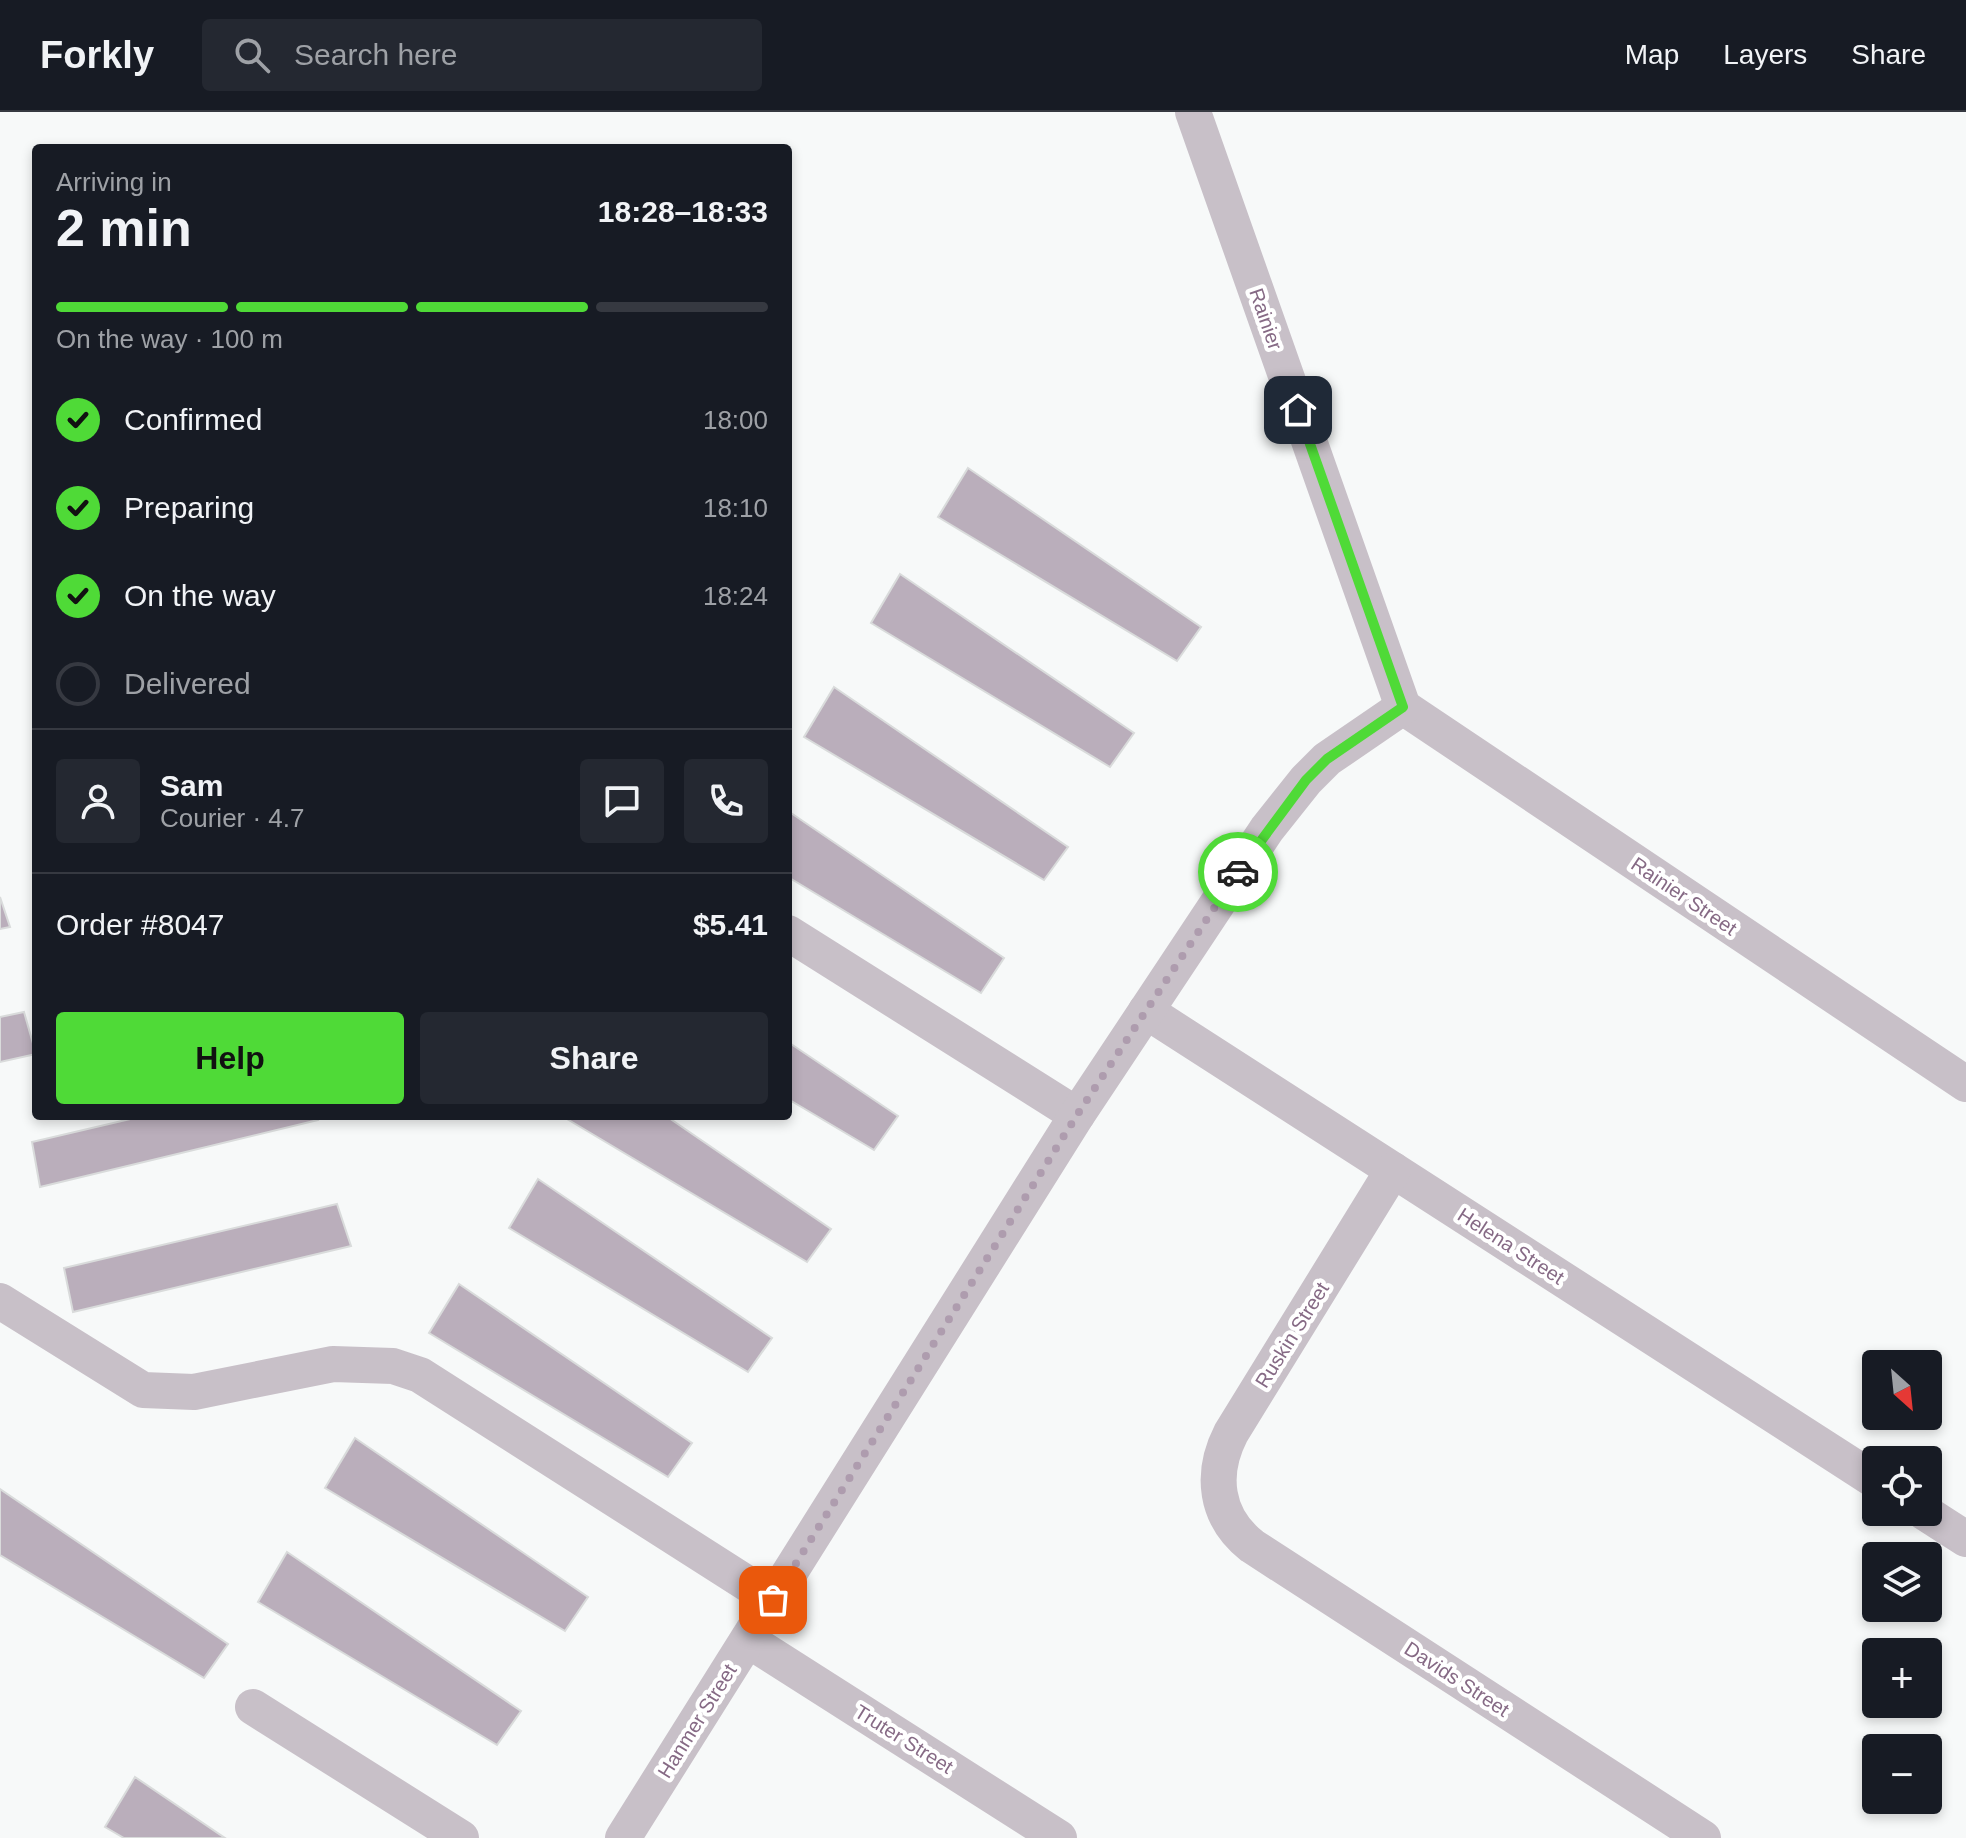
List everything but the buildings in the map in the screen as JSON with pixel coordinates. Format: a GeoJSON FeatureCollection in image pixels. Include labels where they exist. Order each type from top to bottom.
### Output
{"type":"FeatureCollection","features":[{"type":"Feature","properties":{"kind":"street","name":"Rainier"},"geometry":{"type":"LineString","coordinates":[[1193,112],[1403,707]]}},
{"type":"Feature","properties":{"kind":"street","name":"Hanmer Street"},"geometry":{"type":"LineString","coordinates":[[623,1838],[1077,1115],[1287,801],[1327,759],[1403,707]]}},
{"type":"Feature","properties":{"kind":"street","name":"Rainier Street"},"geometry":{"type":"LineString","coordinates":[[1403,707],[1966,1084]]}},
{"type":"Feature","properties":{"kind":"street"},"geometry":{"type":"LineString","coordinates":[[792,936],[1077,1115]]}},
{"type":"Feature","properties":{"kind":"street","name":"Helena Street"},"geometry":{"type":"LineString","coordinates":[[1146,1011],[1862,1472]]}},
{"type":"Feature","properties":{"kind":"street","name":"Ruskin Street"},"geometry":{"type":"LineString","coordinates":[[1222,1508],[1218,1470],[1231,1433],[1393,1170]]}},
{"type":"Feature","properties":{"kind":"street"},"geometry":{"type":"LineString","coordinates":[[0,1301],[143,1390],[194,1392],[333,1364],[393,1366],[420,1375],[773,1600]]}},
{"type":"Feature","properties":{"kind":"street","name":"Davids Street"},"geometry":{"type":"LineString","coordinates":[[1222,1508],[1237,1535],[1252,1546],[1703,1838]]}},
{"type":"Feature","properties":{"kind":"street"},"geometry":{"type":"LineString","coordinates":[[1942,1524],[1966,1539]]}},
{"type":"Feature","properties":{"kind":"street","name":"Truter Street"},"geometry":{"type":"LineString","coordinates":[[748,1640],[1059,1838]]}},
{"type":"Feature","properties":{"kind":"street"},"geometry":{"type":"LineString","coordinates":[[253,1707],[461,1838]]}},
{"type":"Feature","properties":{"kind":"way so far"},"geometry":{"type":"LineString","coordinates":[[773,1600],[1077,1115],[1238,872]]}},
{"type":"Feature","properties":{"kind":"route"},"geometry":{"type":"LineString","coordinates":[[1238,872],[1287,801],[1306,780],[1327,759],[1403,707],[1298,410]]}}]}
